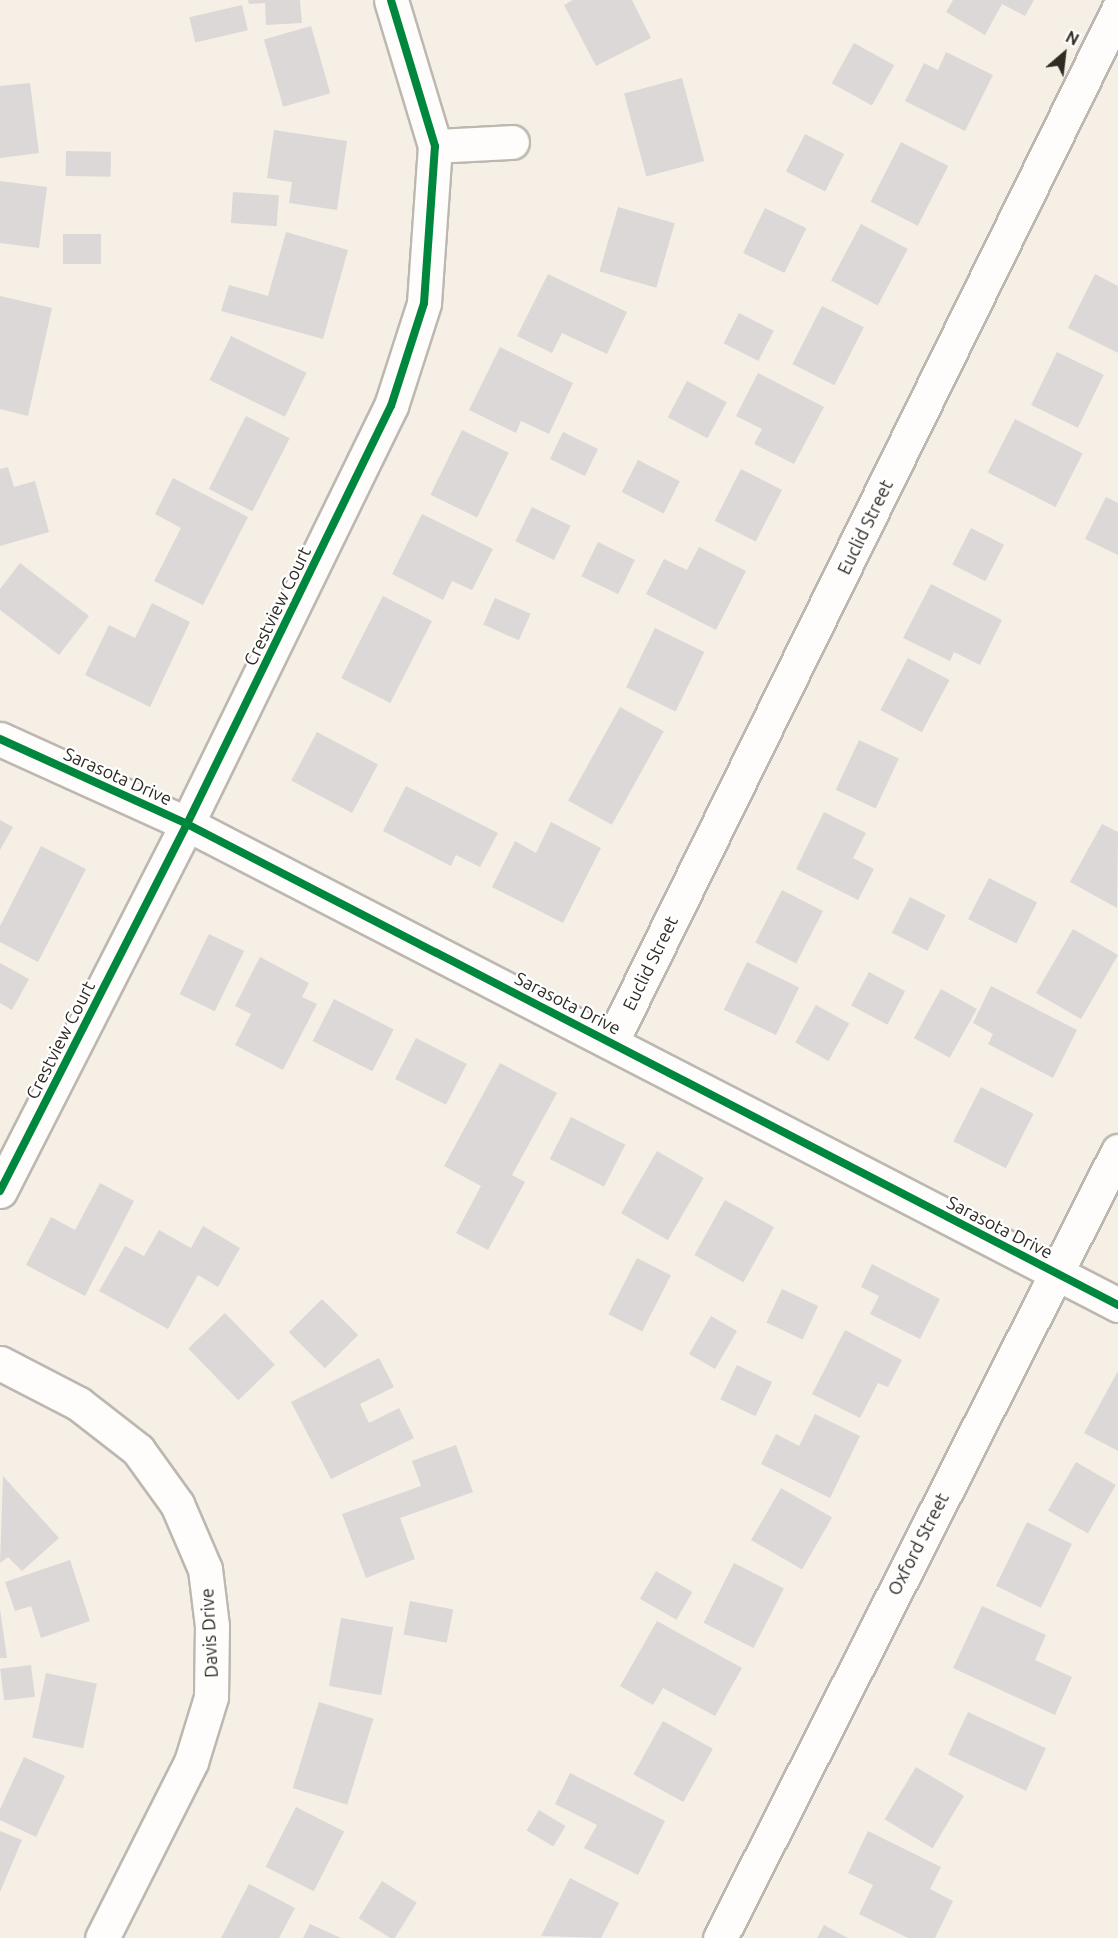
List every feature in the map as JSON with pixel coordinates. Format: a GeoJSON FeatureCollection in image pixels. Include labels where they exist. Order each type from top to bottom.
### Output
{"type":"FeatureCollection","features":[{"type":"Feature","properties":{"kind":"street","name":"Crestview Court"},"geometry":{"type":"LineString","coordinates":[[0,1191],[187,824],[391,406],[423,303],[435,146],[391,0]]}},
{"type":"Feature","properties":{"kind":"street","name":"Euclid Street"},"geometry":{"type":"LineString","coordinates":[[611,1042],[1118,10]]}},
{"type":"Feature","properties":{"kind":"street"},"geometry":{"type":"LineString","coordinates":[[435,146],[512,142]]}},
{"type":"Feature","properties":{"kind":"street","name":"Sarasota Drive"},"geometry":{"type":"LineString","coordinates":[[0,739],[187,824],[1118,1305]]}},
{"type":"Feature","properties":{"kind":"street","name":"Oxford Street"},"geometry":{"type":"LineString","coordinates":[[720,1938],[1118,1151]]}},
{"type":"Feature","properties":{"kind":"street","name":"Davis Drive"},"geometry":{"type":"LineString","coordinates":[[0,1363],[79,1404],[138,1450],[177,1504],[205,1569],[212,1626],[211,1696],[191,1762],[102,1938]]}},
{"type":"Feature","properties":{"kind":"building"},"geometry":{"type":"Polygon","coordinates":[[[248,0],[300,0],[302,23],[266,25],[265,3],[249,4],[248,0]]]}},
{"type":"Feature","properties":{"kind":"building"},"geometry":{"type":"Polygon","coordinates":[[[573,0],[632,0],[651,38],[596,66],[564,5],[573,0]]]}},
{"type":"Feature","properties":{"kind":"building"},"geometry":{"type":"Polygon","coordinates":[[[953,0],[1034,0],[1025,16],[1002,4],[985,35],[946,12],[953,0]]]}},
{"type":"Feature","properties":{"kind":"building"},"geometry":{"type":"Polygon","coordinates":[[[242,5],[248,30],[195,42],[189,17],[242,5]]]}},
{"type":"Feature","properties":{"kind":"building"},"geometry":{"type":"Polygon","coordinates":[[[311,26],[330,93],[283,107],[264,40],[311,26]]]}},
{"type":"Feature","properties":{"kind":"building"},"geometry":{"type":"Polygon","coordinates":[[[854,43],[894,65],[872,106],[832,83],[854,43]]]}},
{"type":"Feature","properties":{"kind":"building"},"geometry":{"type":"Polygon","coordinates":[[[946,52],[993,75],[965,131],[905,101],[924,63],[938,70],[946,52]]]}},
{"type":"Feature","properties":{"kind":"building"},"geometry":{"type":"Polygon","coordinates":[[[682,78],[704,161],[646,177],[624,94],[682,78]]]}},
{"type":"Feature","properties":{"kind":"building"},"geometry":{"type":"Polygon","coordinates":[[[30,83],[39,153],[0,158],[0,86],[30,83]]]}},
{"type":"Feature","properties":{"kind":"building"},"geometry":{"type":"Polygon","coordinates":[[[274,130],[347,141],[337,210],[289,203],[292,182],[267,178],[274,130]]]}},
{"type":"Feature","properties":{"kind":"building"},"geometry":{"type":"Polygon","coordinates":[[[805,134],[844,154],[825,191],[786,171],[805,134]]]}},
{"type":"Feature","properties":{"kind":"building"},"geometry":{"type":"Polygon","coordinates":[[[901,142],[948,166],[918,226],[871,202],[901,142]]]}},
{"type":"Feature","properties":{"kind":"building"},"geometry":{"type":"Polygon","coordinates":[[[66,151],[111,152],[111,177],[66,176],[66,151]]]}},
{"type":"Feature","properties":{"kind":"building"},"geometry":{"type":"Polygon","coordinates":[[[0,181],[47,187],[39,248],[0,243],[0,181]]]}},
{"type":"Feature","properties":{"kind":"building"},"geometry":{"type":"Polygon","coordinates":[[[233,192],[279,195],[277,226],[231,223],[233,192]]]}},
{"type":"Feature","properties":{"kind":"building"},"geometry":{"type":"Polygon","coordinates":[[[618,207],[675,223],[656,288],[600,271],[618,207]]]}},
{"type":"Feature","properties":{"kind":"building"},"geometry":{"type":"Polygon","coordinates":[[[765,208],[806,228],[784,273],[743,253],[765,208]]]}},
{"type":"Feature","properties":{"kind":"building"},"geometry":{"type":"Polygon","coordinates":[[[861,224],[908,249],[878,305],[831,281],[861,224]]]}},
{"type":"Feature","properties":{"kind":"building"},"geometry":{"type":"Polygon","coordinates":[[[286,232],[348,250],[323,339],[221,311],[229,285],[268,296],[286,232]]]}},
{"type":"Feature","properties":{"kind":"building"},"geometry":{"type":"Polygon","coordinates":[[[63,234],[101,234],[101,264],[63,264],[63,234]]]}},
{"type":"Feature","properties":{"kind":"building"},"geometry":{"type":"Polygon","coordinates":[[[548,274],[627,312],[607,354],[562,333],[552,353],[517,336],[548,274]]]}},
{"type":"Feature","properties":{"kind":"building"},"geometry":{"type":"Polygon","coordinates":[[[1095,274],[1118,286],[1118,353],[1068,328],[1095,274]]]}},
{"type":"Feature","properties":{"kind":"building"},"geometry":{"type":"Polygon","coordinates":[[[0,296],[52,308],[28,416],[0,409],[0,296]]]}},
{"type":"Feature","properties":{"kind":"building"},"geometry":{"type":"Polygon","coordinates":[[[822,306],[864,327],[834,385],[792,364],[822,306]]]}},
{"type":"Feature","properties":{"kind":"building"},"geometry":{"type":"Polygon","coordinates":[[[739,313],[774,331],[758,361],[724,343],[739,313]]]}},
{"type":"Feature","properties":{"kind":"building"},"geometry":{"type":"Polygon","coordinates":[[[231,336],[306,373],[285,417],[210,380],[231,336]]]}},
{"type":"Feature","properties":{"kind":"building"},"geometry":{"type":"Polygon","coordinates":[[[500,347],[573,383],[549,434],[521,421],[516,433],[469,410],[500,347]]]}},
{"type":"Feature","properties":{"kind":"building"},"geometry":{"type":"Polygon","coordinates":[[[1057,352],[1104,375],[1078,428],[1031,405],[1057,352]]]}},
{"type":"Feature","properties":{"kind":"building"},"geometry":{"type":"Polygon","coordinates":[[[758,373],[824,407],[794,464],[754,444],[762,429],[736,416],[758,373]]]}},
{"type":"Feature","properties":{"kind":"building"},"geometry":{"type":"Polygon","coordinates":[[[687,381],[727,402],[707,438],[668,417],[687,381]]]}},
{"type":"Feature","properties":{"kind":"building"},"geometry":{"type":"Polygon","coordinates":[[[246,416],[290,438],[252,511],[209,489],[246,416]]]}},
{"type":"Feature","properties":{"kind":"building"},"geometry":{"type":"Polygon","coordinates":[[[1015,419],[1083,454],[1055,507],[988,472],[1015,419]]]}},
{"type":"Feature","properties":{"kind":"building"},"geometry":{"type":"Polygon","coordinates":[[[462,430],[509,453],[477,518],[430,495],[462,430]]]}},
{"type":"Feature","properties":{"kind":"building"},"geometry":{"type":"Polygon","coordinates":[[[563,432],[598,449],[585,476],[550,459],[563,432]]]}},
{"type":"Feature","properties":{"kind":"building"},"geometry":{"type":"Polygon","coordinates":[[[638,460],[680,481],[664,513],[622,492],[638,460]]]}},
{"type":"Feature","properties":{"kind":"building"},"geometry":{"type":"Polygon","coordinates":[[[8,467],[14,487],[35,481],[49,532],[0,546],[0,469],[8,467]]]}},
{"type":"Feature","properties":{"kind":"building"},"geometry":{"type":"Polygon","coordinates":[[[741,469],[782,490],[756,542],[715,521],[741,469]]]}},
{"type":"Feature","properties":{"kind":"building"},"geometry":{"type":"Polygon","coordinates":[[[173,478],[248,517],[203,605],[154,581],[181,528],[155,514],[173,478]]]}},
{"type":"Feature","properties":{"kind":"building"},"geometry":{"type":"Polygon","coordinates":[[[1106,497],[1118,503],[1118,555],[1085,539],[1106,497]]]}},
{"type":"Feature","properties":{"kind":"building"},"geometry":{"type":"Polygon","coordinates":[[[532,507],[571,526],[554,560],[515,541],[532,507]]]}},
{"type":"Feature","properties":{"kind":"building"},"geometry":{"type":"Polygon","coordinates":[[[422,514],[493,549],[472,590],[452,581],[443,600],[392,574],[422,514]]]}},
{"type":"Feature","properties":{"kind":"building"},"geometry":{"type":"Polygon","coordinates":[[[971,528],[1004,545],[985,581],[952,565],[971,528]]]}},
{"type":"Feature","properties":{"kind":"building"},"geometry":{"type":"Polygon","coordinates":[[[598,542],[635,560],[618,594],[581,576],[598,542]]]}},
{"type":"Feature","properties":{"kind":"building"},"geometry":{"type":"Polygon","coordinates":[[[699,547],[746,571],[716,630],[646,594],[664,559],[687,570],[699,547]]]}},
{"type":"Feature","properties":{"kind":"building"},"geometry":{"type":"Polygon","coordinates":[[[20,563],[89,616],[59,655],[0,610],[0,589],[20,563]]]}},
{"type":"Feature","properties":{"kind":"building"},"geometry":{"type":"Polygon","coordinates":[[[931,584],[1002,620],[980,665],[954,652],[950,661],[903,638],[931,584]]]}},
{"type":"Feature","properties":{"kind":"building"},"geometry":{"type":"Polygon","coordinates":[[[383,596],[432,621],[390,703],[341,678],[383,596]]]}},
{"type":"Feature","properties":{"kind":"building"},"geometry":{"type":"Polygon","coordinates":[[[495,598],[531,614],[519,640],[483,624],[495,598]]]}},
{"type":"Feature","properties":{"kind":"building"},"geometry":{"type":"Polygon","coordinates":[[[152,603],[190,622],[150,707],[85,675],[109,625],[135,638],[152,603]]]}},
{"type":"Feature","properties":{"kind":"building"},"geometry":{"type":"Polygon","coordinates":[[[655,628],[704,652],[676,711],[626,687],[655,628]]]}},
{"type":"Feature","properties":{"kind":"building"},"geometry":{"type":"Polygon","coordinates":[[[908,658],[949,680],[922,732],[880,710],[908,658]]]}},
{"type":"Feature","properties":{"kind":"building"},"geometry":{"type":"Polygon","coordinates":[[[620,707],[664,731],[612,825],[568,801],[620,707]]]}},
{"type":"Feature","properties":{"kind":"building"},"geometry":{"type":"Polygon","coordinates":[[[317,732],[378,764],[352,813],[291,781],[317,732]]]}},
{"type":"Feature","properties":{"kind":"building"},"geometry":{"type":"Polygon","coordinates":[[[859,740],[899,759],[876,808],[836,790],[859,740]]]}},
{"type":"Feature","properties":{"kind":"building"},"geometry":{"type":"Polygon","coordinates":[[[406,786],[498,833],[480,867],[456,855],[451,866],[383,831],[406,786]]]}},
{"type":"Feature","properties":{"kind":"building"},"geometry":{"type":"Polygon","coordinates":[[[824,812],[866,833],[853,858],[874,869],[858,900],[796,869],[824,812]]]}},
{"type":"Feature","properties":{"kind":"building"},"geometry":{"type":"Polygon","coordinates":[[[0,820],[13,827],[0,850],[0,820]]]}},
{"type":"Feature","properties":{"kind":"building"},"geometry":{"type":"Polygon","coordinates":[[[551,822],[601,848],[563,923],[492,887],[515,841],[536,853],[551,822]]]}},
{"type":"Feature","properties":{"kind":"building"},"geometry":{"type":"Polygon","coordinates":[[[1102,824],[1118,832],[1117,908],[1070,882],[1102,824]]]}},
{"type":"Feature","properties":{"kind":"building"},"geometry":{"type":"Polygon","coordinates":[[[41,846],[86,869],[38,962],[0,942],[0,926],[41,846]]]}},
{"type":"Feature","properties":{"kind":"building"},"geometry":{"type":"Polygon","coordinates":[[[989,878],[1037,903],[1016,944],[968,919],[989,878]]]}},
{"type":"Feature","properties":{"kind":"building"},"geometry":{"type":"Polygon","coordinates":[[[782,890],[823,911],[796,963],[755,943],[782,890]]]}},
{"type":"Feature","properties":{"kind":"building"},"geometry":{"type":"Polygon","coordinates":[[[910,897],[946,915],[927,951],[892,933],[910,897]]]}},
{"type":"Feature","properties":{"kind":"building"},"geometry":{"type":"Polygon","coordinates":[[[1073,929],[1118,955],[1081,1019],[1036,993],[1073,929]]]}},
{"type":"Feature","properties":{"kind":"building"},"geometry":{"type":"Polygon","coordinates":[[[209,934],[244,951],[215,1011],[180,994],[209,934]]]}},
{"type":"Feature","properties":{"kind":"building"},"geometry":{"type":"Polygon","coordinates":[[[260,957],[309,983],[302,997],[317,1004],[283,1070],[235,1045],[251,1014],[235,1006],[260,957]]]}},
{"type":"Feature","properties":{"kind":"building"},"geometry":{"type":"Polygon","coordinates":[[[747,962],[799,987],[776,1035],[724,1010],[747,962]]]}},
{"type":"Feature","properties":{"kind":"building"},"geometry":{"type":"Polygon","coordinates":[[[0,963],[29,979],[12,1010],[0,1003],[0,963]]]}},
{"type":"Feature","properties":{"kind":"building"},"geometry":{"type":"Polygon","coordinates":[[[869,972],[905,991],[887,1025],[851,1006],[869,972]]]}},
{"type":"Feature","properties":{"kind":"building"},"geometry":{"type":"Polygon","coordinates":[[[991,986],[1077,1030],[1053,1078],[988,1044],[993,1034],[973,1023],[991,986]]]}},
{"type":"Feature","properties":{"kind":"building"},"geometry":{"type":"Polygon","coordinates":[[[941,989],[977,1009],[950,1058],[914,1038],[941,989]]]}},
{"type":"Feature","properties":{"kind":"building"},"geometry":{"type":"Polygon","coordinates":[[[334,999],[394,1029],[372,1071],[313,1041],[334,999]]]}},
{"type":"Feature","properties":{"kind":"building"},"geometry":{"type":"Polygon","coordinates":[[[816,1005],[849,1023],[828,1061],[795,1043],[816,1005]]]}},
{"type":"Feature","properties":{"kind":"building"},"geometry":{"type":"Polygon","coordinates":[[[416,1038],[467,1064],[446,1105],[395,1079],[416,1038]]]}},
{"type":"Feature","properties":{"kind":"building"},"geometry":{"type":"Polygon","coordinates":[[[500,1063],[557,1093],[512,1175],[525,1182],[488,1250],[456,1233],[481,1186],[444,1166],[500,1063]]]}},
{"type":"Feature","properties":{"kind":"building"},"geometry":{"type":"Polygon","coordinates":[[[981,1087],[1034,1114],[1006,1168],[953,1141],[981,1087]]]}},
{"type":"Feature","properties":{"kind":"building"},"geometry":{"type":"Polygon","coordinates":[[[571,1117],[625,1145],[604,1187],[550,1159],[571,1117]]]}},
{"type":"Feature","properties":{"kind":"building"},"geometry":{"type":"Polygon","coordinates":[[[657,1151],[704,1178],[668,1240],[621,1213],[657,1151]]]}},
{"type":"Feature","properties":{"kind":"building"},"geometry":{"type":"Polygon","coordinates":[[[100,1183],[134,1201],[85,1296],[26,1265],[51,1217],[75,1230],[100,1183]]]}},
{"type":"Feature","properties":{"kind":"building"},"geometry":{"type":"Polygon","coordinates":[[[725,1200],[774,1227],[743,1282],[694,1255],[725,1200]]]}},
{"type":"Feature","properties":{"kind":"building"},"geometry":{"type":"Polygon","coordinates":[[[203,1226],[240,1248],[218,1287],[198,1275],[168,1329],[99,1291],[125,1246],[144,1256],[159,1230],[191,1248],[203,1226]]]}},
{"type":"Feature","properties":{"kind":"building"},"geometry":{"type":"Polygon","coordinates":[[[637,1258],[671,1275],[642,1331],[608,1314],[637,1258]]]}},
{"type":"Feature","properties":{"kind":"building"},"geometry":{"type":"Polygon","coordinates":[[[872,1264],[940,1299],[920,1339],[870,1314],[879,1296],[861,1287],[872,1264]]]}},
{"type":"Feature","properties":{"kind":"building"},"geometry":{"type":"Polygon","coordinates":[[[782,1289],[818,1306],[803,1339],[766,1323],[782,1289]]]}},
{"type":"Feature","properties":{"kind":"building"},"geometry":{"type":"Polygon","coordinates":[[[322,1299],[358,1335],[325,1368],[289,1332],[322,1299]]]}},
{"type":"Feature","properties":{"kind":"building"},"geometry":{"type":"Polygon","coordinates":[[[225,1313],[275,1365],[238,1400],[188,1348],[225,1313]]]}},
{"type":"Feature","properties":{"kind":"building"},"geometry":{"type":"Polygon","coordinates":[[[711,1316],[737,1331],[715,1369],[689,1354],[711,1316]]]}},
{"type":"Feature","properties":{"kind":"building"},"geometry":{"type":"Polygon","coordinates":[[[845,1330],[902,1360],[888,1387],[878,1383],[860,1418],[812,1394],[845,1330]]]}},
{"type":"Feature","properties":{"kind":"building"},"geometry":{"type":"Polygon","coordinates":[[[379,1358],[394,1387],[360,1404],[369,1423],[399,1408],[414,1438],[331,1479],[291,1402],[379,1358]]]}},
{"type":"Feature","properties":{"kind":"building"},"geometry":{"type":"Polygon","coordinates":[[[737,1365],[772,1382],[755,1416],[720,1399],[737,1365]]]}},
{"type":"Feature","properties":{"kind":"building"},"geometry":{"type":"Polygon","coordinates":[[[1118,1371],[1118,1451],[1084,1433],[1118,1371]]]}},
{"type":"Feature","properties":{"kind":"building"},"geometry":{"type":"Polygon","coordinates":[[[815,1414],[860,1436],[830,1498],[761,1464],[776,1434],[799,1446],[815,1414]]]}},
{"type":"Feature","properties":{"kind":"building"},"geometry":{"type":"Polygon","coordinates":[[[456,1445],[473,1492],[400,1518],[415,1559],[366,1578],[342,1514],[421,1486],[412,1461],[456,1445]]]}},
{"type":"Feature","properties":{"kind":"building"},"geometry":{"type":"Polygon","coordinates":[[[1076,1462],[1116,1485],[1088,1533],[1048,1510],[1076,1462]]]}},
{"type":"Feature","properties":{"kind":"building"},"geometry":{"type":"Polygon","coordinates":[[[3,1476],[59,1538],[22,1571],[8,1557],[0,1563],[3,1476]]]}},
{"type":"Feature","properties":{"kind":"building"},"geometry":{"type":"Polygon","coordinates":[[[781,1488],[832,1518],[802,1569],[751,1540],[781,1488]]]}},
{"type":"Feature","properties":{"kind":"building"},"geometry":{"type":"Polygon","coordinates":[[[1027,1522],[1072,1544],[1041,1608],[996,1586],[1027,1522]]]}},
{"type":"Feature","properties":{"kind":"building"},"geometry":{"type":"Polygon","coordinates":[[[70,1560],[90,1621],[41,1638],[31,1606],[15,1611],[5,1582],[70,1560]]]}},
{"type":"Feature","properties":{"kind":"building"},"geometry":{"type":"Polygon","coordinates":[[[734,1563],[784,1588],[753,1648],[704,1623],[734,1563]]]}},
{"type":"Feature","properties":{"kind":"building"},"geometry":{"type":"Polygon","coordinates":[[[656,1571],[692,1592],[676,1620],[640,1599],[656,1571]]]}},
{"type":"Feature","properties":{"kind":"building"},"geometry":{"type":"Polygon","coordinates":[[[410,1601],[453,1609],[447,1643],[404,1634],[410,1601]]]}},
{"type":"Feature","properties":{"kind":"building"},"geometry":{"type":"Polygon","coordinates":[[[982,1606],[1046,1635],[1035,1660],[1072,1677],[1055,1715],[953,1668],[982,1606]]]}},
{"type":"Feature","properties":{"kind":"building"},"geometry":{"type":"Polygon","coordinates":[[[0,1609],[7,1658],[0,1658],[0,1609]]]}},
{"type":"Feature","properties":{"kind":"building"},"geometry":{"type":"Polygon","coordinates":[[[341,1618],[393,1627],[381,1695],[329,1686],[341,1618]]]}},
{"type":"Feature","properties":{"kind":"building"},"geometry":{"type":"Polygon","coordinates":[[[657,1621],[742,1668],[715,1716],[663,1688],[653,1705],[620,1686],[657,1621]]]}},
{"type":"Feature","properties":{"kind":"building"},"geometry":{"type":"Polygon","coordinates":[[[31,1665],[35,1697],[4,1701],[0,1669],[31,1665]]]}},
{"type":"Feature","properties":{"kind":"building"},"geometry":{"type":"Polygon","coordinates":[[[46,1673],[97,1684],[83,1748],[32,1738],[46,1673]]]}},
{"type":"Feature","properties":{"kind":"building"},"geometry":{"type":"Polygon","coordinates":[[[319,1702],[374,1719],[347,1805],[293,1788],[319,1702]]]}},
{"type":"Feature","properties":{"kind":"building"},"geometry":{"type":"Polygon","coordinates":[[[968,1712],[1046,1748],[1026,1791],[948,1755],[968,1712]]]}},
{"type":"Feature","properties":{"kind":"building"},"geometry":{"type":"Polygon","coordinates":[[[663,1721],[713,1749],[683,1802],[633,1774],[663,1721]]]}},
{"type":"Feature","properties":{"kind":"building"},"geometry":{"type":"Polygon","coordinates":[[[24,1757],[65,1776],[36,1837],[0,1820],[0,1809],[24,1757]]]}},
{"type":"Feature","properties":{"kind":"building"},"geometry":{"type":"Polygon","coordinates":[[[916,1767],[964,1796],[933,1848],[885,1819],[916,1767]]]}},
{"type":"Feature","properties":{"kind":"building"},"geometry":{"type":"Polygon","coordinates":[[[570,1773],[665,1821],[638,1875],[584,1848],[597,1825],[555,1804],[570,1773]]]}},
{"type":"Feature","properties":{"kind":"building"},"geometry":{"type":"Polygon","coordinates":[[[296,1807],[344,1832],[314,1891],[266,1867],[296,1807]]]}},
{"type":"Feature","properties":{"kind":"building"},"geometry":{"type":"Polygon","coordinates":[[[539,1810],[566,1826],[553,1847],[527,1831],[539,1810]]]}},
{"type":"Feature","properties":{"kind":"building"},"geometry":{"type":"Polygon","coordinates":[[[0,1831],[22,1840],[0,1892],[0,1831]]]}},
{"type":"Feature","properties":{"kind":"building"},"geometry":{"type":"Polygon","coordinates":[[[868,1831],[941,1867],[930,1889],[953,1901],[935,1938],[908,1938],[859,1914],[873,1885],[848,1873],[868,1831]]]}},
{"type":"Feature","properties":{"kind":"building"},"geometry":{"type":"Polygon","coordinates":[[[570,1878],[619,1903],[601,1938],[541,1936],[570,1878]]]}},
{"type":"Feature","properties":{"kind":"building"},"geometry":{"type":"Polygon","coordinates":[[[382,1881],[417,1903],[395,1938],[390,1938],[359,1918],[382,1881]]]}},
{"type":"Feature","properties":{"kind":"building"},"geometry":{"type":"Polygon","coordinates":[[[249,1884],[295,1908],[279,1938],[221,1938],[249,1884]]]}},
{"type":"Feature","properties":{"kind":"building"},"geometry":{"type":"Polygon","coordinates":[[[310,1924],[341,1938],[303,1938],[310,1924]]]}},
{"type":"Feature","properties":{"kind":"building"},"geometry":{"type":"Polygon","coordinates":[[[824,1925],[848,1938],[817,1938],[824,1925]]]}},
{"type":"Feature","properties":{"kind":"cycle path"},"geometry":{"type":"LineString","coordinates":[[0,1191],[187,824],[391,406],[424,303],[435,146],[391,0]]}},
{"type":"Feature","properties":{"kind":"cycle path"},"geometry":{"type":"LineString","coordinates":[[0,739],[187,824],[1118,1305]]}}]}
